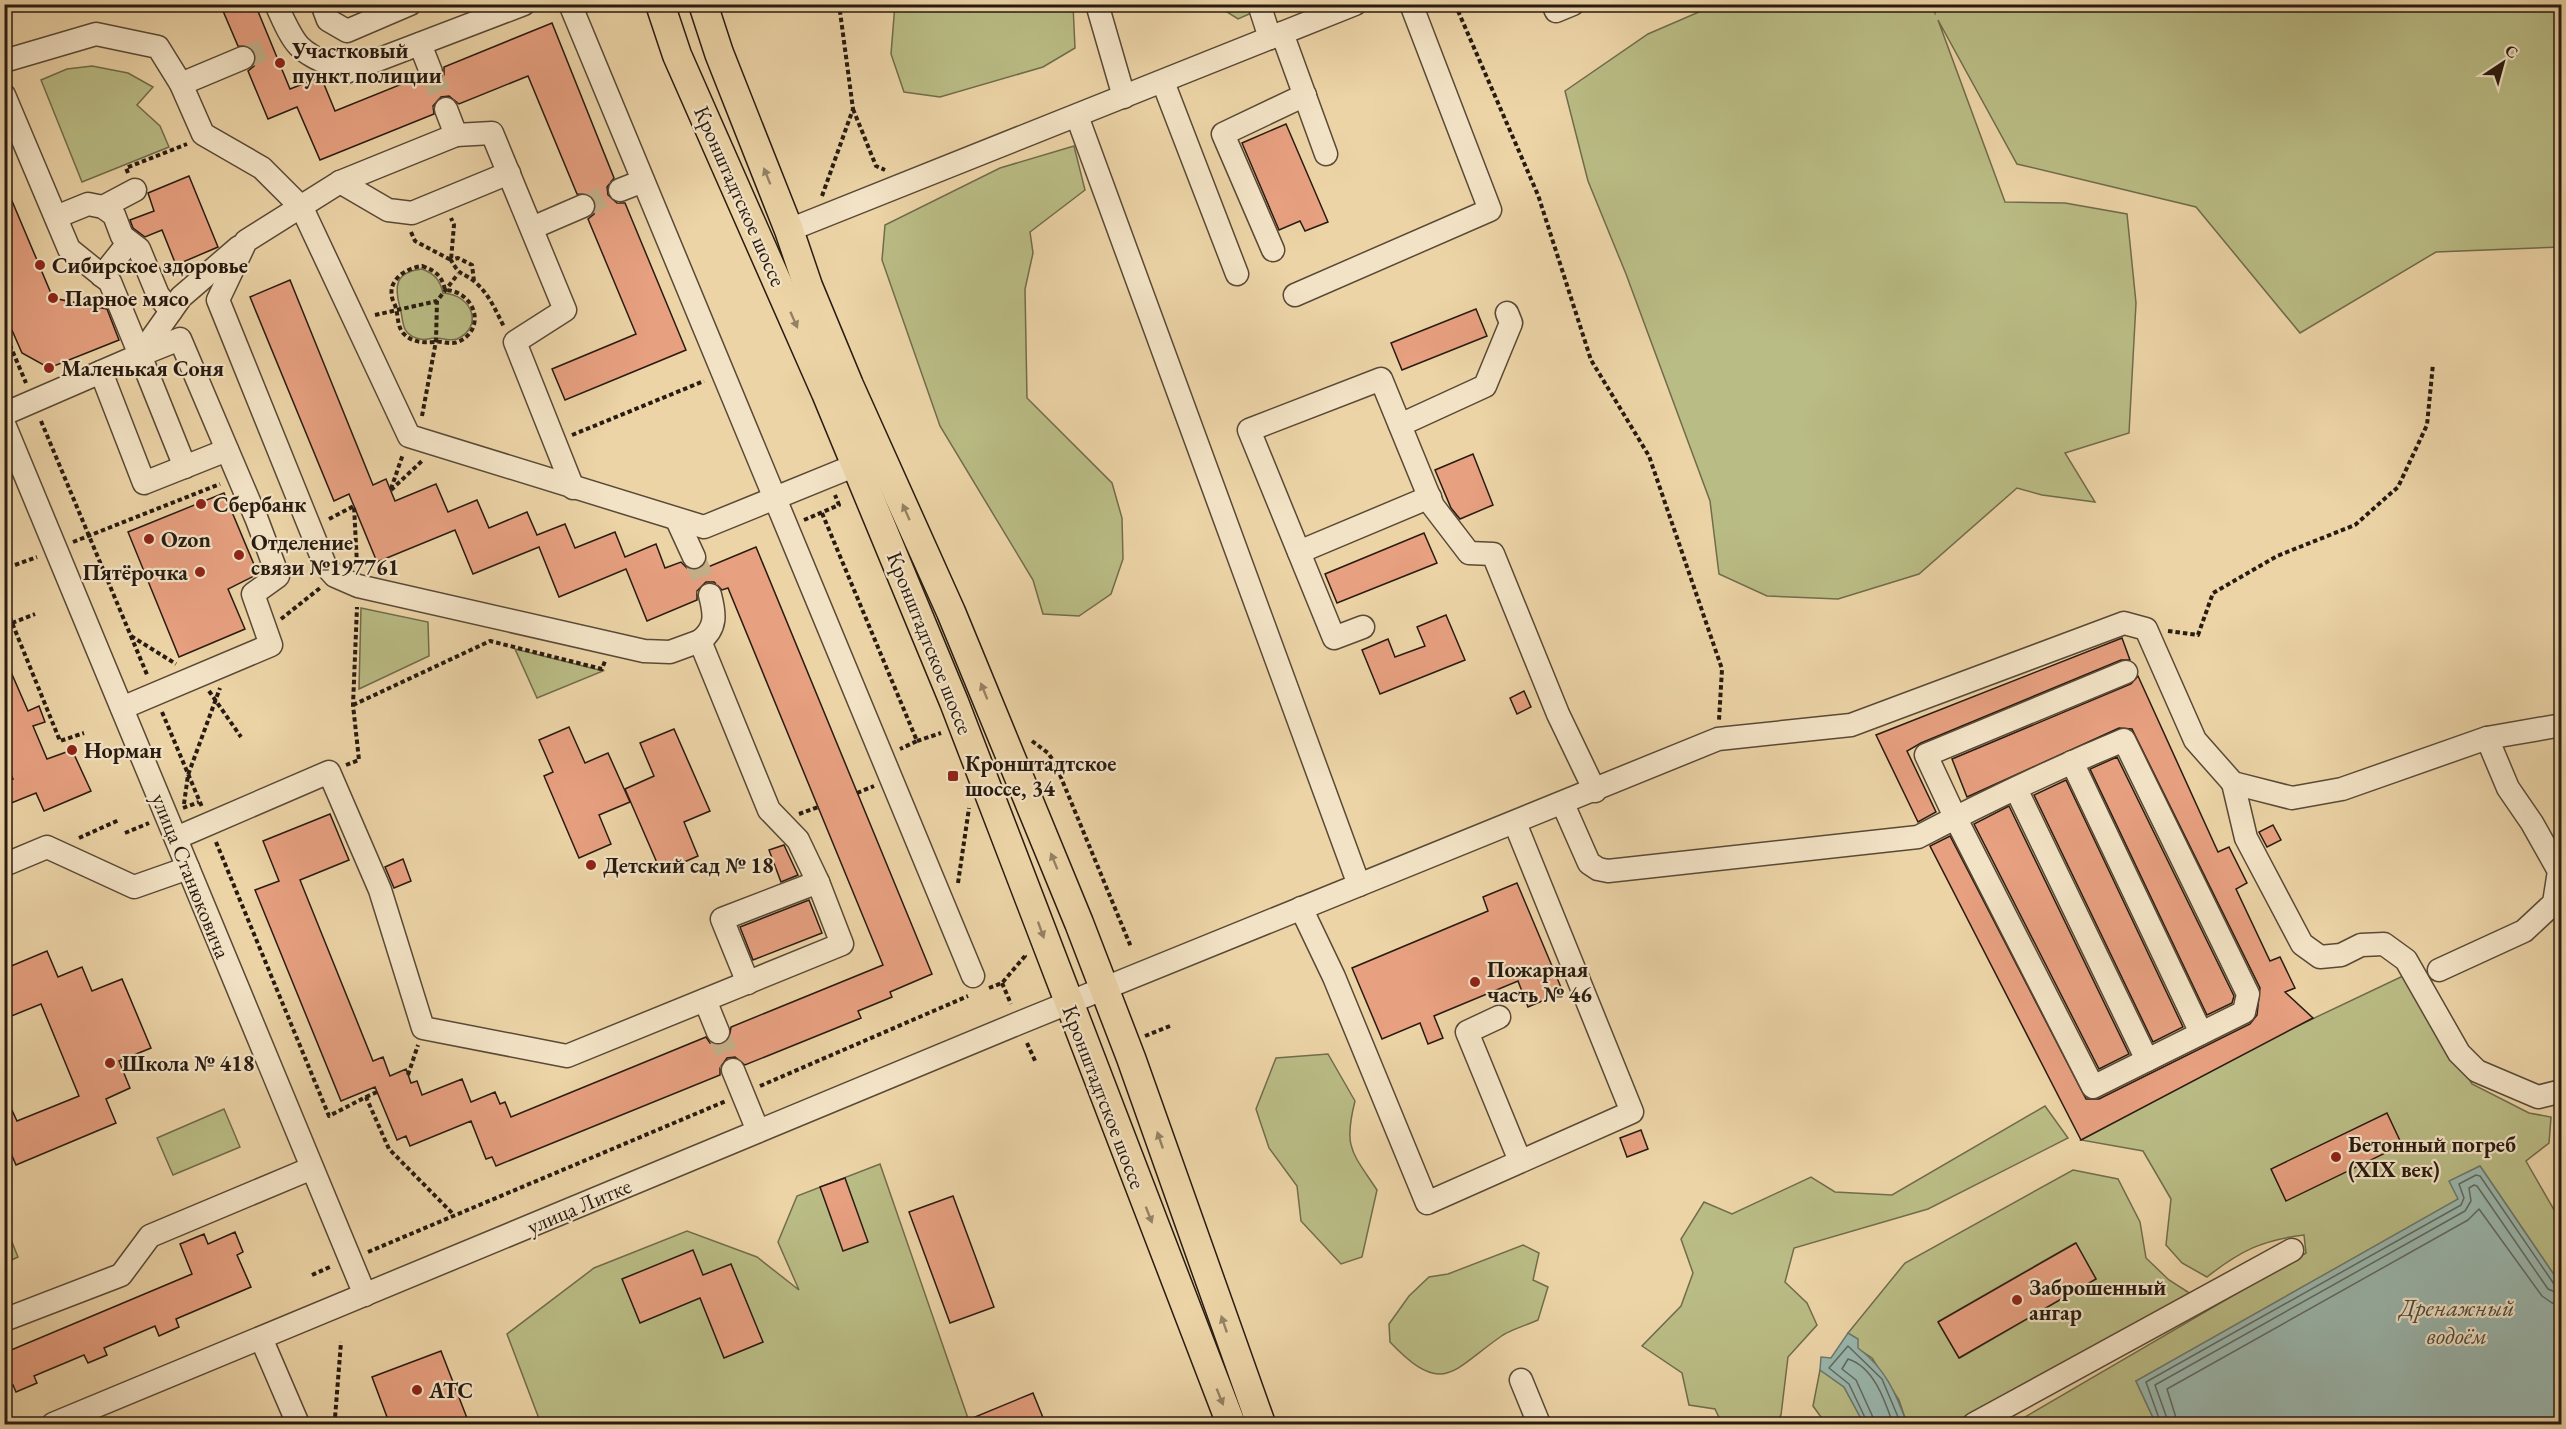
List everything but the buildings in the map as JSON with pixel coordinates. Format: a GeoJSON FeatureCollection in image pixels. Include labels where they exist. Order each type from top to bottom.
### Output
{"type":"FeatureCollection","features":[{"type":"Feature","properties":{"kind":"main road","name":"Кронштадтское шоссе"},"geometry":{"type":"LineString","coordinates":[[660,4],[677,55],[856,465],[979,765],[1231,1425]]}},
{"type":"Feature","properties":{"kind":"main road","name":"Кронштадтское шоссе"},"geometry":{"type":"LineString","coordinates":[[703,4],[719,53],[789,230],[808,286],[844,374],[951,612],[1105,988],[1261,1425]]}},
{"type":"Feature","properties":{"kind":"street"},"geometry":{"type":"LineString","coordinates":[[276,4],[282,42],[346,72],[524,4]]}},
{"type":"Feature","properties":{"kind":"street"},"geometry":{"type":"LineString","coordinates":[[322,4],[328,20],[347,31],[410,4]]}},
{"type":"Feature","properties":{"kind":"street"},"geometry":{"type":"LineString","coordinates":[[570,4],[976,984]]}},
{"type":"Feature","properties":{"kind":"street"},"geometry":{"type":"LineString","coordinates":[[1097,4],[1124,97]]}},
{"type":"Feature","properties":{"kind":"street"},"geometry":{"type":"LineString","coordinates":[[1259,4],[1305,96],[1326,154]]}},
{"type":"Feature","properties":{"kind":"street"},"geometry":{"type":"LineString","coordinates":[[789,230],[1355,4]]}},
{"type":"Feature","properties":{"kind":"street"},"geometry":{"type":"LineString","coordinates":[[1294,294],[1490,210],[1411,4]]}},
{"type":"Feature","properties":{"kind":"street"},"geometry":{"type":"LineString","coordinates":[[1553,4],[1556,11],[1573,4]]}},
{"type":"Feature","properties":{"kind":"street"},"geometry":{"type":"LineString","coordinates":[[4,61],[96,34],[158,47],[181,84],[203,134],[262,168],[302,208],[422,440],[704,527],[856,465]]}},
{"type":"Feature","properties":{"kind":"street"},"geometry":{"type":"LineString","coordinates":[[420,44],[431,72]]}},
{"type":"Feature","properties":{"kind":"street"},"geometry":{"type":"LineString","coordinates":[[181,84],[243,58]]}},
{"type":"Feature","properties":{"kind":"street"},"geometry":{"type":"LineString","coordinates":[[1163,82],[1238,274]]}},
{"type":"Feature","properties":{"kind":"street"},"geometry":{"type":"LineString","coordinates":[[4,95],[69,249],[110,282],[185,467]]}},
{"type":"Feature","properties":{"kind":"street"},"geometry":{"type":"LineString","coordinates":[[1273,250],[1223,134],[1305,96]]}},
{"type":"Feature","properties":{"kind":"street"},"geometry":{"type":"LineString","coordinates":[[446,109],[456,135]]}},
{"type":"Feature","properties":{"kind":"street"},"geometry":{"type":"LineString","coordinates":[[1077,116],[1359,885]]}},
{"type":"Feature","properties":{"kind":"street"},"geometry":{"type":"LineString","coordinates":[[140,355],[181,297],[246,241],[302,208],[340,182],[456,135],[492,133],[565,310],[514,342],[573,488]]}},
{"type":"Feature","properties":{"kind":"street"},"geometry":{"type":"LineString","coordinates":[[340,182],[388,210],[412,213],[509,173]]}},
{"type":"Feature","properties":{"kind":"street"},"geometry":{"type":"LineString","coordinates":[[620,190],[643,181]]}},
{"type":"Feature","properties":{"kind":"street"},"geometry":{"type":"LineString","coordinates":[[103,207],[135,190]]}},
{"type":"Feature","properties":{"kind":"street"},"geometry":{"type":"LineString","coordinates":[[56,218],[88,204],[103,207],[114,215],[122,236],[139,249],[158,295],[171,310]]}},
{"type":"Feature","properties":{"kind":"street"},"geometry":{"type":"LineString","coordinates":[[532,228],[583,206]]}},
{"type":"Feature","properties":{"kind":"street"},"geometry":{"type":"LineString","coordinates":[[246,241],[218,300],[325,565],[334,576],[358,586],[644,651],[670,652],[700,641],[709,634],[715,620],[710,595]]}},
{"type":"Feature","properties":{"kind":"street"},"geometry":{"type":"LineString","coordinates":[[102,276],[129,242]]}},
{"type":"Feature","properties":{"kind":"street"},"geometry":{"type":"LineString","coordinates":[[1400,425],[1485,386],[1511,323],[1507,313]]}},
{"type":"Feature","properties":{"kind":"street"},"geometry":{"type":"LineString","coordinates":[[4,414],[180,339],[228,450],[278,576],[253,594],[271,645],[122,708]]}},
{"type":"Feature","properties":{"kind":"street"},"geometry":{"type":"LineString","coordinates":[[101,372],[144,483],[228,450]]}},
{"type":"Feature","properties":{"kind":"street"},"geometry":{"type":"LineString","coordinates":[[1363,627],[1334,638],[1249,430],[1381,379],[1433,506],[1469,553],[1493,554],[1558,714],[1594,791]]}},
{"type":"Feature","properties":{"kind":"street","name":"улица Станюковича"},"geometry":{"type":"LineString","coordinates":[[7,437],[365,1295]]}},
{"type":"Feature","properties":{"kind":"street"},"geometry":{"type":"LineString","coordinates":[[1299,552],[1430,497]]}},
{"type":"Feature","properties":{"kind":"street"},"geometry":{"type":"LineString","coordinates":[[677,520],[694,556],[704,527]]}},
{"type":"Feature","properties":{"kind":"street","name":"улица Литке"},"geometry":{"type":"LineString","coordinates":[[53,1425],[1068,1003],[1563,804],[1718,739],[1851,725],[2124,623],[2146,629]]}},
{"type":"Feature","properties":{"kind":"street"},"geometry":{"type":"LineString","coordinates":[[2146,629],[2195,740],[2234,783],[2246,838],[2302,944],[2320,957],[2341,955],[2361,945],[2384,944],[2406,960],[2459,1053],[2477,1071],[2538,1097],[2562,1092]]}},
{"type":"Feature","properties":{"kind":"street"},"geometry":{"type":"LineString","coordinates":[[176,838],[329,772],[380,890],[423,1028],[567,1056],[842,944],[818,882],[798,840],[769,810],[700,641]]}},
{"type":"Feature","properties":{"kind":"street"},"geometry":{"type":"LineString","coordinates":[[1563,804],[1589,863],[1598,869],[1608,871],[1918,837],[1955,818],[2072,762],[2124,740],[2248,994],[2244,1012],[2093,1087],[1955,818],[1926,755],[2126,672]]}},
{"type":"Feature","properties":{"kind":"street"},"geometry":{"type":"LineString","coordinates":[[2234,783],[2292,798],[2342,789],[2487,738],[2562,725]]}},
{"type":"Feature","properties":{"kind":"street"},"geometry":{"type":"LineString","coordinates":[[2439,970],[2524,931],[2554,903],[2559,872],[2532,823],[2508,788],[2487,738]]}},
{"type":"Feature","properties":{"kind":"street"},"geometry":{"type":"LineString","coordinates":[[2072,762],[2201,1033]]}},
{"type":"Feature","properties":{"kind":"street"},"geometry":{"type":"LineString","coordinates":[[2016,789],[2146,1060]]}},
{"type":"Feature","properties":{"kind":"street"},"geometry":{"type":"LineString","coordinates":[[1301,908],[1334,977],[1427,1203],[1632,1112],[1515,823]]}},
{"type":"Feature","properties":{"kind":"street"},"geometry":{"type":"LineString","coordinates":[[4,865],[47,847],[134,887],[188,868]]}},
{"type":"Feature","properties":{"kind":"street"},"geometry":{"type":"LineString","coordinates":[[748,983],[722,919],[818,882]]}},
{"type":"Feature","properties":{"kind":"street"},"geometry":{"type":"LineString","coordinates":[[705,1000],[718,1032]]}},
{"type":"Feature","properties":{"kind":"street"},"geometry":{"type":"LineString","coordinates":[[1499,1017],[1467,1032],[1520,1161]]}},
{"type":"Feature","properties":{"kind":"street"},"geometry":{"type":"LineString","coordinates":[[733,1070],[758,1131]]}},
{"type":"Feature","properties":{"kind":"street"},"geometry":{"type":"LineString","coordinates":[[4,1320],[121,1275],[150,1236],[312,1168]]}},
{"type":"Feature","properties":{"kind":"street"},"geometry":{"type":"LineString","coordinates":[[1974,1425],[2292,1250]]}},
{"type":"Feature","properties":{"kind":"street"},"geometry":{"type":"LineString","coordinates":[[261,1338],[298,1425]]}},
{"type":"Feature","properties":{"kind":"street"},"geometry":{"type":"LineString","coordinates":[[1521,1380],[1539,1425]]}},
{"type":"Feature","properties":{"kind":"path"},"geometry":{"type":"LineString","coordinates":[[819,204],[853,109],[839,4]]}},
{"type":"Feature","properties":{"kind":"path"},"geometry":{"type":"LineString","coordinates":[[1455,4],[1538,195],[1591,360],[1650,456],[1722,669],[1718,739]]}},
{"type":"Feature","properties":{"kind":"path"},"geometry":{"type":"LineString","coordinates":[[135,190],[126,168],[189,143],[203,134]]}},
{"type":"Feature","properties":{"kind":"path"},"geometry":{"type":"LineString","coordinates":[[454,225],[451,260],[458,274],[474,281],[492,302],[506,332],[514,342]]}},
{"type":"Feature","properties":{"kind":"path"},"geometry":{"type":"LineString","coordinates":[[415,241],[451,260],[466,260],[475,273],[474,281]]}},
{"type":"Feature","properties":{"kind":"path"},"geometry":{"type":"LineString","coordinates":[[422,266],[435,271],[443,280],[445,290],[455,291],[466,297],[474,308],[474,321],[470,333],[460,341],[447,344],[412,340],[403,332],[393,300],[393,286],[399,275],[410,268],[422,266]]}},
{"type":"Feature","properties":{"kind":"path"},"geometry":{"type":"LineString","coordinates":[[422,440],[391,490],[422,440],[436,341],[437,301],[458,274]]}},
{"type":"Feature","properties":{"kind":"path"},"geometry":{"type":"LineString","coordinates":[[398,310],[437,301]]}},
{"type":"Feature","properties":{"kind":"path"},"geometry":{"type":"LineString","coordinates":[[2146,629],[2198,635],[2213,592],[2277,556],[2355,525],[2398,487],[2427,425],[2433,364]]}},
{"type":"Feature","properties":{"kind":"path"},"geometry":{"type":"LineString","coordinates":[[555,442],[723,374]]}},
{"type":"Feature","properties":{"kind":"path"},"geometry":{"type":"LineString","coordinates":[[73,542],[226,482]]}},
{"type":"Feature","properties":{"kind":"path"},"geometry":{"type":"LineString","coordinates":[[329,772],[359,760],[353,705],[358,586],[354,506]]}},
{"type":"Feature","properties":{"kind":"path"},"geometry":{"type":"LineString","coordinates":[[822,513],[917,741]]}},
{"type":"Feature","properties":{"kind":"path"},"geometry":{"type":"LineString","coordinates":[[15,566],[44,554]]}},
{"type":"Feature","properties":{"kind":"path"},"geometry":{"type":"LineString","coordinates":[[266,631],[334,576]]}},
{"type":"Feature","properties":{"kind":"path"},"geometry":{"type":"LineString","coordinates":[[4,603],[60,741],[84,733]]}},
{"type":"Feature","properties":{"kind":"path"},"geometry":{"type":"LineString","coordinates":[[12,622],[35,614]]}},
{"type":"Feature","properties":{"kind":"path"},"geometry":{"type":"LineString","coordinates":[[353,705],[490,641],[603,669],[609,643]]}},
{"type":"Feature","properties":{"kind":"path"},"geometry":{"type":"LineString","coordinates":[[183,808],[188,775],[230,662]]}},
{"type":"Feature","properties":{"kind":"path"},"geometry":{"type":"LineString","coordinates":[[882,756],[941,733],[945,744]]}},
{"type":"Feature","properties":{"kind":"path"},"geometry":{"type":"LineString","coordinates":[[1032,741],[1048,753],[1055,764],[1131,947]]}},
{"type":"Feature","properties":{"kind":"path"},"geometry":{"type":"LineString","coordinates":[[965,797],[972,816]]}},
{"type":"Feature","properties":{"kind":"path"},"geometry":{"type":"LineString","coordinates":[[946,911],[955,908],[969,807]]}},
{"type":"Feature","properties":{"kind":"path"},"geometry":{"type":"LineString","coordinates":[[53,850],[119,820]]}},
{"type":"Feature","properties":{"kind":"path"},"geometry":{"type":"LineString","coordinates":[[1011,1004],[1002,983],[1025,956],[1022,949]]}},
{"type":"Feature","properties":{"kind":"path"},"geometry":{"type":"LineString","coordinates":[[358,1256],[743,1094],[976,984]]}},
{"type":"Feature","properties":{"kind":"path"},"geometry":{"type":"LineString","coordinates":[[1136,1039],[1170,1026]]}},
{"type":"Feature","properties":{"kind":"path"},"geometry":{"type":"LineString","coordinates":[[408,1075],[423,1028]]}},
{"type":"Feature","properties":{"kind":"path"},"geometry":{"type":"LineString","coordinates":[[1027,1043],[1036,1063]]}},
{"type":"Feature","properties":{"kind":"path"},"geometry":{"type":"LineString","coordinates":[[366,1097],[377,1092]]}},
{"type":"Feature","properties":{"kind":"path"},"geometry":{"type":"LineString","coordinates":[[312,1275],[338,1264]]}},
{"type":"Feature","properties":{"kind":"path"},"geometry":{"type":"LineString","coordinates":[[337,1425],[335,1418],[341,1342]]}},
{"type":"Feature","properties":{"kind":"green space"},"geometry":{"type":"Polygon","coordinates":[[[895,4],[1073,5],[1075,48],[1043,67],[940,97],[904,92],[891,54],[895,4]]]}},
{"type":"Feature","properties":{"kind":"green space"},"geometry":{"type":"Polygon","coordinates":[[[1937,4],[2561,5],[2561,247],[2436,252],[2300,333],[2196,207],[2017,164],[1938,20],[2005,202],[2065,203],[2127,214],[2136,303],[2129,433],[2065,453],[2095,502],[2042,495],[2017,488],[1919,574],[1838,599],[1767,596],[1719,574],[1710,501],[1626,274],[1588,181],[1565,91],[1648,34],[1715,5],[1932,5],[1935,13],[1937,4]]]}},
{"type":"Feature","properties":{"kind":"green space"},"geometry":{"type":"Polygon","coordinates":[[[1216,5],[1270,5],[1238,19],[1216,5]]]}},
{"type":"Feature","properties":{"kind":"green space"},"geometry":{"type":"Polygon","coordinates":[[[92,66],[128,73],[153,87],[137,105],[160,126],[169,147],[82,182],[41,80],[67,69],[92,66]]]}},
{"type":"Feature","properties":{"kind":"green space"},"geometry":{"type":"Polygon","coordinates":[[[1074,146],[1085,190],[1030,232],[1033,253],[1025,289],[1027,398],[1112,483],[1122,518],[1123,559],[1111,594],[1079,616],[1043,614],[1033,580],[940,426],[882,260],[885,225],[1000,168],[1074,146]]]}},
{"type":"Feature","properties":{"kind":"green space"},"geometry":{"type":"Polygon","coordinates":[[[422,269],[436,278],[443,293],[462,299],[468,306],[472,320],[470,327],[457,339],[425,340],[416,338],[405,329],[397,287],[406,273],[422,269]]]}},
{"type":"Feature","properties":{"kind":"green space"},"geometry":{"type":"Polygon","coordinates":[[[361,608],[428,622],[429,656],[359,689],[361,608]]]}},
{"type":"Feature","properties":{"kind":"green space"},"geometry":{"type":"Polygon","coordinates":[[[515,649],[603,671],[537,698],[515,649]]]}},
{"type":"Feature","properties":{"kind":"green space"},"geometry":{"type":"Polygon","coordinates":[[[2405,975],[2472,1084],[2529,1113],[2551,1117],[2549,1143],[2526,1161],[2561,1222],[2561,1285],[2480,1166],[2450,1181],[2459,1199],[2136,1381],[2156,1424],[2013,1424],[2306,1253],[2304,1235],[2276,1240],[2252,1248],[2230,1260],[2207,1277],[2182,1263],[2166,1245],[2171,1199],[2143,1151],[2081,1140],[2268,1040],[2405,975]]]}},
{"type":"Feature","properties":{"kind":"green space"},"geometry":{"type":"Polygon","coordinates":[[[1328,1054],[1355,1101],[1350,1129],[1352,1149],[1377,1190],[1362,1257],[1341,1264],[1301,1221],[1297,1186],[1269,1148],[1256,1109],[1276,1058],[1328,1054]]]}},
{"type":"Feature","properties":{"kind":"green space"},"geometry":{"type":"Polygon","coordinates":[[[2045,1106],[2068,1138],[1928,1209],[1794,1248],[1785,1282],[1807,1303],[1817,1325],[1788,1357],[1781,1415],[1775,1424],[1722,1424],[1715,1409],[1689,1405],[1682,1373],[1642,1346],[1681,1306],[1693,1273],[1681,1239],[1704,1202],[1732,1214],[1811,1177],[1835,1192],[1892,1195],[2045,1106]]]}},
{"type":"Feature","properties":{"kind":"green space"},"geometry":{"type":"Polygon","coordinates":[[[224,1109],[240,1147],[173,1175],[157,1138],[224,1109]]]}},
{"type":"Feature","properties":{"kind":"green space"},"geometry":{"type":"Polygon","coordinates":[[[880,1164],[970,1424],[541,1424],[507,1334],[594,1268],[687,1231],[757,1257],[799,1290],[778,1242],[797,1196],[880,1164]]]}},
{"type":"Feature","properties":{"kind":"green space"},"geometry":{"type":"Polygon","coordinates":[[[2073,1170],[2118,1179],[2140,1222],[2146,1258],[2169,1280],[2191,1294],[1951,1424],[1907,1424],[1899,1400],[1872,1358],[1857,1348],[1848,1333],[1905,1263],[2073,1170]],[[2075,1243],[1939,1321],[1960,1358],[2096,1279],[2075,1243]]]}},
{"type":"Feature","properties":{"kind":"green space"},"geometry":{"type":"Polygon","coordinates":[[[4,1222],[18,1257],[5,1263],[4,1263],[4,1222]]]}},
{"type":"Feature","properties":{"kind":"green space"},"geometry":{"type":"Polygon","coordinates":[[[1523,1245],[1539,1253],[1533,1280],[1548,1287],[1538,1320],[1503,1335],[1460,1367],[1448,1373],[1436,1374],[1423,1370],[1390,1342],[1389,1324],[1409,1296],[1429,1277],[1448,1274],[1523,1245]]]}},
{"type":"Feature","properties":{"kind":"green space"},"geometry":{"type":"Polygon","coordinates":[[[1820,1370],[1844,1387],[1864,1424],[1826,1424],[1813,1406],[1820,1370]]]}},
{"type":"Feature","properties":{"kind":"water","name":"Дренажный водоём"},"geometry":{"type":"Polygon","coordinates":[[[2480,1166],[2561,1285],[2561,1424],[2156,1424],[2136,1381],[2458,1199],[2449,1181],[2480,1166]]]}},
{"type":"Feature","properties":{"kind":"water"},"geometry":{"type":"Polygon","coordinates":[[[1848,1333],[1858,1339],[1858,1348],[1876,1364],[1889,1382],[1907,1424],[1864,1424],[1844,1387],[1820,1370],[1821,1357],[1831,1358],[1848,1333]]]}},
{"type":"Feature","properties":{"kind":"tunnel"},"geometry":{"type":"LineString","coordinates":[[243,58],[273,46]]}},
{"type":"Feature","properties":{"kind":"tunnel"},"geometry":{"type":"LineString","coordinates":[[431,72],[446,109]]}},
{"type":"Feature","properties":{"kind":"tunnel"},"geometry":{"type":"LineString","coordinates":[[583,206],[620,190]]}},
{"type":"Feature","properties":{"kind":"tunnel"},"geometry":{"type":"LineString","coordinates":[[694,557],[710,595]]}},
{"type":"Feature","properties":{"kind":"tunnel"},"geometry":{"type":"LineString","coordinates":[[718,1032],[733,1070]]}},
{"type":"Feature","properties":{"kind":"place","name":"Участковый пункт полиции"},"geometry":{"type":"Point","coordinates":[280,63]}},
{"type":"Feature","properties":{"kind":"place","name":"Сибирское здоровье"},"geometry":{"type":"Point","coordinates":[40,265]}},
{"type":"Feature","properties":{"kind":"place","name":"Парное мясо"},"geometry":{"type":"Point","coordinates":[53,298]}},
{"type":"Feature","properties":{"kind":"place","name":"Маленькая Соня"},"geometry":{"type":"Point","coordinates":[49,368]}},
{"type":"Feature","properties":{"kind":"place","name":"Сбербанк"},"geometry":{"type":"Point","coordinates":[201,504]}},
{"type":"Feature","properties":{"kind":"place","name":"Ozon"},"geometry":{"type":"Point","coordinates":[149,539]}},
{"type":"Feature","properties":{"kind":"place","name":"Отделение связи №197761"},"geometry":{"type":"Point","coordinates":[239,555]}},
{"type":"Feature","properties":{"kind":"place","name":"Пятёрочка"},"geometry":{"type":"Point","coordinates":[200,572]}},
{"type":"Feature","properties":{"kind":"place","name":"Норман"},"geometry":{"type":"Point","coordinates":[72,750]}},
{"type":"Feature","properties":{"kind":"place","name":"Кронштадтское шоссе, 34"},"geometry":{"type":"Point","coordinates":[953,776]}},
{"type":"Feature","properties":{"kind":"place","name":"Детский сад № 18"},"geometry":{"type":"Point","coordinates":[591,865]}},
{"type":"Feature","properties":{"kind":"place","name":"Пожарная часть № 46"},"geometry":{"type":"Point","coordinates":[1475,982]}},
{"type":"Feature","properties":{"kind":"place","name":"Школа № 418"},"geometry":{"type":"Point","coordinates":[110,1063]}},
{"type":"Feature","properties":{"kind":"place","name":"Бетонный погреб (ХIX век)"},"geometry":{"type":"Point","coordinates":[2336,1157]}},
{"type":"Feature","properties":{"kind":"place","name":"Заброшенный ангар"},"geometry":{"type":"Point","coordinates":[2017,1300]}},
{"type":"Feature","properties":{"kind":"place","name":"АТС"},"geometry":{"type":"Point","coordinates":[417,1390]}}]}
